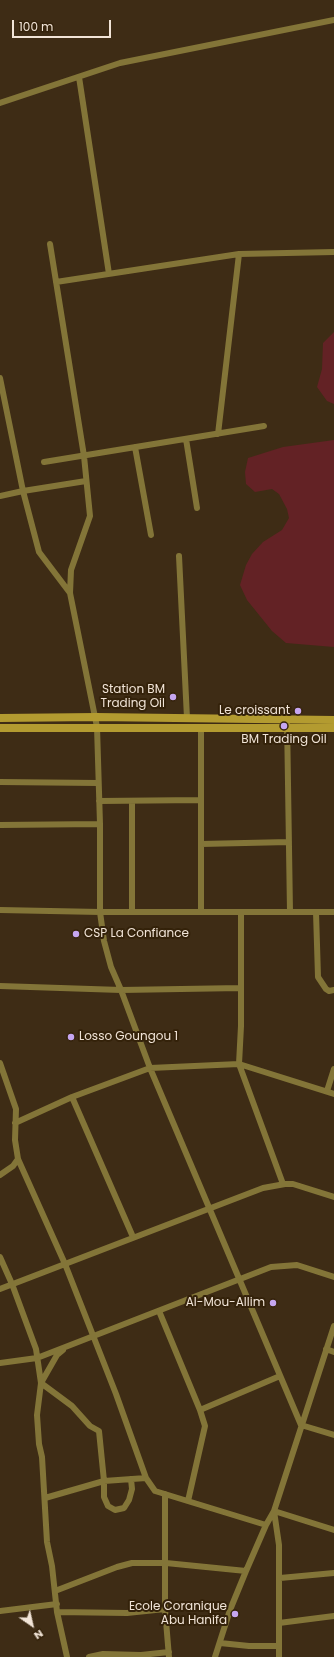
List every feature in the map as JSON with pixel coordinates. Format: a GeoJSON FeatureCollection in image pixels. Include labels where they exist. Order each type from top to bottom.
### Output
{"type":"FeatureCollection","features":[{"type":"Feature","properties":{"kind":"main road"},"geometry":{"type":"LineString","coordinates":[[0,718],[96,717],[334,720]]}},
{"type":"Feature","properties":{"kind":"main road"},"geometry":{"type":"LineString","coordinates":[[0,728],[334,728]]}},
{"type":"Feature","properties":{"kind":"street"},"geometry":{"type":"LineString","coordinates":[[0,103],[120,63],[334,20]]}},
{"type":"Feature","properties":{"kind":"street"},"geometry":{"type":"LineString","coordinates":[[79,77],[109,274]]}},
{"type":"Feature","properties":{"kind":"street"},"geometry":{"type":"LineString","coordinates":[[50,244],[84,456],[90,516],[71,570],[70,593],[97,727],[100,824],[100,912],[104,941],[111,966],[150,1068],[301,1425],[334,1436]]}},
{"type":"Feature","properties":{"kind":"street"},"geometry":{"type":"LineString","coordinates":[[56,282],[239,254],[334,252]]}},
{"type":"Feature","properties":{"kind":"street"},"geometry":{"type":"LineString","coordinates":[[218,434],[239,254]]}},
{"type":"Feature","properties":{"kind":"street"},"geometry":{"type":"LineString","coordinates":[[0,378],[23,491],[39,552],[70,593]]}},
{"type":"Feature","properties":{"kind":"street"},"geometry":{"type":"LineString","coordinates":[[44,462],[264,426]]}},
{"type":"Feature","properties":{"kind":"street"},"geometry":{"type":"LineString","coordinates":[[186,439],[197,508]]}},
{"type":"Feature","properties":{"kind":"street"},"geometry":{"type":"LineString","coordinates":[[135,447],[152,535]]}},
{"type":"Feature","properties":{"kind":"street"},"geometry":{"type":"LineString","coordinates":[[0,496],[86,481]]}},
{"type":"Feature","properties":{"kind":"street"},"geometry":{"type":"LineString","coordinates":[[178,556],[187,718]]}},
{"type":"Feature","properties":{"kind":"street"},"geometry":{"type":"LineString","coordinates":[[287,719],[290,912]]}},
{"type":"Feature","properties":{"kind":"street"},"geometry":{"type":"LineString","coordinates":[[201,728],[201,912]]}},
{"type":"Feature","properties":{"kind":"street"},"geometry":{"type":"LineString","coordinates":[[0,782],[98,783]]}},
{"type":"Feature","properties":{"kind":"street"},"geometry":{"type":"LineString","coordinates":[[99,801],[201,800]]}},
{"type":"Feature","properties":{"kind":"street"},"geometry":{"type":"LineString","coordinates":[[132,801],[132,912]]}},
{"type":"Feature","properties":{"kind":"street"},"geometry":{"type":"LineString","coordinates":[[0,825],[100,824]]}},
{"type":"Feature","properties":{"kind":"street"},"geometry":{"type":"LineString","coordinates":[[201,844],[289,842]]}},
{"type":"Feature","properties":{"kind":"street"},"geometry":{"type":"LineString","coordinates":[[0,910],[100,912],[334,912]]}},
{"type":"Feature","properties":{"kind":"street"},"geometry":{"type":"LineString","coordinates":[[241,912],[239,1064],[283,1184]]}},
{"type":"Feature","properties":{"kind":"street"},"geometry":{"type":"LineString","coordinates":[[316,912],[318,977],[326,989],[329,991],[334,990]]}},
{"type":"Feature","properties":{"kind":"street"},"geometry":{"type":"LineString","coordinates":[[0,986],[121,990],[241,988]]}},
{"type":"Feature","properties":{"kind":"street"},"geometry":{"type":"LineString","coordinates":[[0,1063],[16,1109],[15,1123],[18,1159],[65,1264],[94,1336],[146,1478],[155,1491],[266,1525]]}},
{"type":"Feature","properties":{"kind":"street"},"geometry":{"type":"LineString","coordinates":[[15,1123],[72,1097],[150,1068],[239,1064],[334,1094]]}},
{"type":"Feature","properties":{"kind":"street"},"geometry":{"type":"LineString","coordinates":[[327,1091],[334,1069]]}},
{"type":"Feature","properties":{"kind":"street"},"geometry":{"type":"LineString","coordinates":[[72,1097],[133,1237]]}},
{"type":"Feature","properties":{"kind":"street"},"geometry":{"type":"LineString","coordinates":[[0,1175],[13,1166],[18,1159]]}},
{"type":"Feature","properties":{"kind":"street"},"geometry":{"type":"LineString","coordinates":[[0,1289],[263,1188],[283,1184],[293,1184],[334,1197]]}},
{"type":"Feature","properties":{"kind":"street"},"geometry":{"type":"LineString","coordinates":[[0,1257],[12,1284],[36,1349],[42,1384],[72,1406],[90,1426],[99,1431],[104,1497],[105,1502],[113,1509],[120,1510],[124,1508],[129,1500],[132,1489],[131,1479]]}},
{"type":"Feature","properties":{"kind":"street"},"geometry":{"type":"LineString","coordinates":[[0,1363],[37,1358],[66,1348],[271,1267],[287,1264],[297,1265],[334,1277]]}},
{"type":"Feature","properties":{"kind":"street"},"geometry":{"type":"LineString","coordinates":[[159,1311],[200,1410],[205,1426],[188,1501]]}},
{"type":"Feature","properties":{"kind":"street"},"geometry":{"type":"LineString","coordinates":[[214,1657],[230,1610],[246,1571],[266,1525],[274,1511],[334,1326]]}},
{"type":"Feature","properties":{"kind":"street"},"geometry":{"type":"LineString","coordinates":[[66,1348],[56,1355],[42,1384],[37,1416],[48,1542],[57,1612],[67,1657]]}},
{"type":"Feature","properties":{"kind":"street"},"geometry":{"type":"LineString","coordinates":[[326,1349],[334,1352]]}},
{"type":"Feature","properties":{"kind":"street"},"geometry":{"type":"LineString","coordinates":[[200,1410],[280,1376]]}},
{"type":"Feature","properties":{"kind":"street"},"geometry":{"type":"LineString","coordinates":[[45,1498],[104,1482],[146,1478]]}},
{"type":"Feature","properties":{"kind":"street"},"geometry":{"type":"LineString","coordinates":[[89,1657],[169,1654],[165,1609],[165,1494]]}},
{"type":"Feature","properties":{"kind":"street"},"geometry":{"type":"LineString","coordinates":[[274,1511],[334,1530]]}},
{"type":"Feature","properties":{"kind":"street"},"geometry":{"type":"LineString","coordinates":[[274,1511],[280,1578],[279,1657]]}},
{"type":"Feature","properties":{"kind":"street"},"geometry":{"type":"LineString","coordinates":[[55,1591],[117,1567],[132,1563],[166,1563],[246,1571]]}},
{"type":"Feature","properties":{"kind":"street"},"geometry":{"type":"LineString","coordinates":[[280,1578],[334,1573]]}},
{"type":"Feature","properties":{"kind":"street"},"geometry":{"type":"LineString","coordinates":[[0,1611],[57,1604]]}},
{"type":"Feature","properties":{"kind":"street"},"geometry":{"type":"LineString","coordinates":[[57,1612],[127,1614],[165,1609]]}},
{"type":"Feature","properties":{"kind":"street"},"geometry":{"type":"LineString","coordinates":[[279,1623],[334,1616]]}},
{"type":"Feature","properties":{"kind":"street"},"geometry":{"type":"LineString","coordinates":[[220,1643],[249,1646],[279,1646]]}},
{"type":"Feature","properties":{"kind":"shaded area"},"geometry":{"type":"Polygon","coordinates":[[[334,332],[334,404],[327,401],[317,387],[322,369],[323,343],[334,332]]]}},
{"type":"Feature","properties":{"kind":"shaded area"},"geometry":{"type":"Polygon","coordinates":[[[334,440],[334,647],[286,643],[272,631],[247,600],[240,585],[246,565],[252,554],[263,542],[282,530],[289,518],[287,509],[279,494],[272,489],[255,492],[246,484],[245,472],[248,458],[283,447],[334,440]]]}},
{"type":"Feature","properties":{"kind":"place","name":"Station BM Trading Oil"},"geometry":{"type":"Point","coordinates":[173,697]}},
{"type":"Feature","properties":{"kind":"place","name":"Le croissant"},"geometry":{"type":"Point","coordinates":[298,711]}},
{"type":"Feature","properties":{"kind":"place","name":"BM Trading Oil"},"geometry":{"type":"Point","coordinates":[284,726]}},
{"type":"Feature","properties":{"kind":"place","name":"CSP La Confiance"},"geometry":{"type":"Point","coordinates":[76,934]}},
{"type":"Feature","properties":{"kind":"place","name":"Losso Goungou 1"},"geometry":{"type":"Point","coordinates":[71,1037]}},
{"type":"Feature","properties":{"kind":"place","name":"Al-Mou-Allim"},"geometry":{"type":"Point","coordinates":[273,1303]}},
{"type":"Feature","properties":{"kind":"place","name":"Ecole Coranique Abu Hanifa"},"geometry":{"type":"Point","coordinates":[235,1614]}}]}
